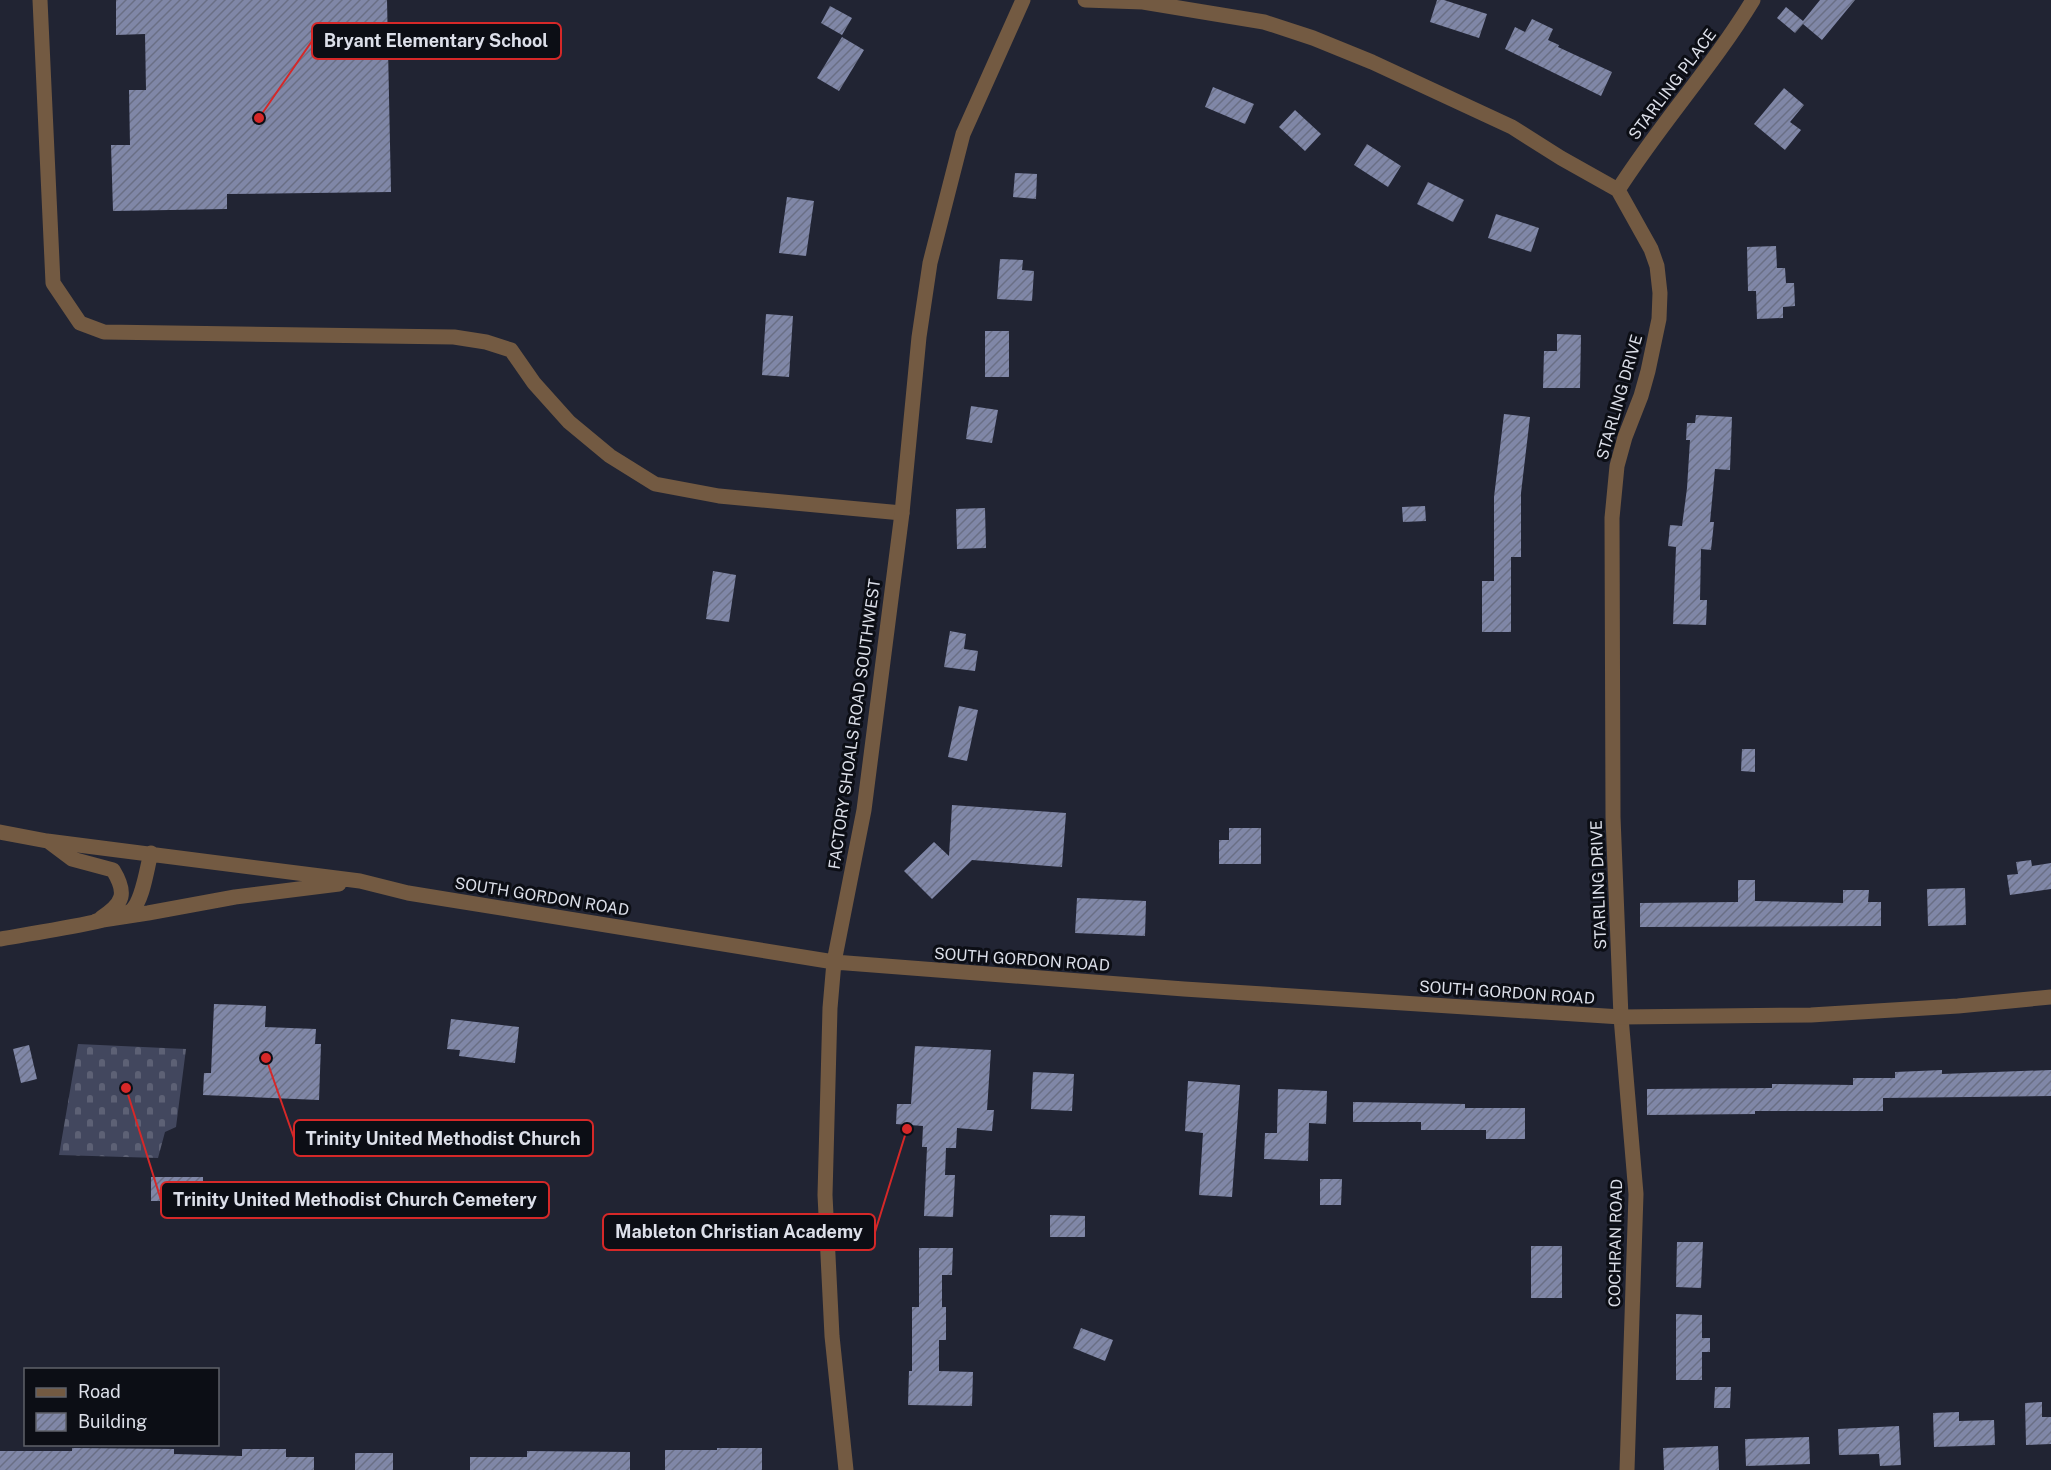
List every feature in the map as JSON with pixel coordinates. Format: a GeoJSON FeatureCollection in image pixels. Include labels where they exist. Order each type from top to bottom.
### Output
{"type":"FeatureCollection","features":[{"type":"Feature","properties":{"kind":"street"},"geometry":{"type":"LineString","coordinates":[[40,0],[53,283],[80,323],[104,332],[454,337],[486,342],[511,350],[534,382],[570,422],[610,456],[655,484],[719,496],[902,513]]}},
{"type":"Feature","properties":{"kind":"street","name":"FACTORY SHOALS ROAD SOUTHWEST"},"geometry":{"type":"LineString","coordinates":[[846,1470],[832,1336],[825,1195],[830,1008],[834,962],[864,810],[902,513],[919,337],[930,263],[963,134],[1023,0]]}},
{"type":"Feature","properties":{"kind":"street"},"geometry":{"type":"LineString","coordinates":[[1085,0],[1143,2],[1219,13],[1264,22],[1313,38],[1382,66],[1512,127],[1618,190]]}},
{"type":"Feature","properties":{"kind":"street","name":"STARLING PLACE"},"geometry":{"type":"LineString","coordinates":[[1618,190],[1644,150],[1730,39],[1753,0]]}},
{"type":"Feature","properties":{"kind":"street","name":"STARLING DRIVE"},"geometry":{"type":"LineString","coordinates":[[1618,190],[1651,249],[1657,266],[1660,293],[1659,319],[1648,371],[1620,456],[1612,510],[1613,817],[1621,1017]]}},
{"type":"Feature","properties":{"kind":"street","name":"SOUTH GORDON ROAD"},"geometry":{"type":"LineString","coordinates":[[0,832],[360,881],[408,893],[834,962],[1184,989],[1621,1017],[1811,1014],[1958,1006],[2051,997]]}},
{"type":"Feature","properties":{"kind":"street"},"geometry":{"type":"LineString","coordinates":[[47,840],[72,859],[113,870],[122,885],[122,895],[115,909],[96,921]]}},
{"type":"Feature","properties":{"kind":"street"},"geometry":{"type":"LineString","coordinates":[[96,921],[132,910],[140,898],[151,853]]}},
{"type":"Feature","properties":{"kind":"street"},"geometry":{"type":"LineString","coordinates":[[0,939],[234,897],[360,881]]}},
{"type":"Feature","properties":{"kind":"street","name":"COCHRAN ROAD"},"geometry":{"type":"LineString","coordinates":[[1621,1017],[1636,1194],[1627,1470]]}},
{"type":"Feature","properties":{"kind":"green space"},"geometry":{"type":"Polygon","coordinates":[[[78,1044],[186,1049],[176,1127],[165,1132],[158,1158],[59,1155],[78,1044]]]}},
{"type":"Feature","properties":{"kind":"building"},"geometry":{"type":"Polygon","coordinates":[[[116,0],[387,0],[391,192],[227,194],[227,209],[113,211],[111,145],[130,145],[129,90],[146,90],[145,34],[116,35],[116,0]]]}},
{"type":"Feature","properties":{"kind":"building"},"geometry":{"type":"Polygon","coordinates":[[[1437,0],[1444,0],[1487,14],[1479,38],[1430,22],[1437,0]]]}},
{"type":"Feature","properties":{"kind":"building"},"geometry":{"type":"Polygon","coordinates":[[[1820,0],[1855,0],[1822,40],[1803,24],[1795,33],[1777,18],[1786,7],[1803,21],[1820,0]]]}},
{"type":"Feature","properties":{"kind":"building"},"geometry":{"type":"Polygon","coordinates":[[[830,6],[852,18],[842,35],[821,23],[830,6]]]}},
{"type":"Feature","properties":{"kind":"building"},"geometry":{"type":"Polygon","coordinates":[[[1532,19],[1553,29],[1548,40],[1559,45],[1558,47],[1612,72],[1601,96],[1505,49],[1515,27],[1525,32],[1532,19]]]}},
{"type":"Feature","properties":{"kind":"building"},"geometry":{"type":"Polygon","coordinates":[[[842,37],[864,50],[839,91],[817,78],[842,37]]]}},
{"type":"Feature","properties":{"kind":"building"},"geometry":{"type":"Polygon","coordinates":[[[1213,87],[1254,104],[1245,124],[1205,107],[1213,87]]]}},
{"type":"Feature","properties":{"kind":"building"},"geometry":{"type":"Polygon","coordinates":[[[1784,88],[1804,105],[1790,122],[1801,130],[1785,150],[1754,124],[1784,88]]]}},
{"type":"Feature","properties":{"kind":"building"},"geometry":{"type":"Polygon","coordinates":[[[1295,110],[1321,134],[1305,151],[1279,127],[1295,110]]]}},
{"type":"Feature","properties":{"kind":"building"},"geometry":{"type":"Polygon","coordinates":[[[1367,144],[1401,166],[1388,187],[1354,165],[1367,144]]]}},
{"type":"Feature","properties":{"kind":"building"},"geometry":{"type":"Polygon","coordinates":[[[1015,173],[1037,174],[1036,199],[1013,197],[1015,173]]]}},
{"type":"Feature","properties":{"kind":"building"},"geometry":{"type":"Polygon","coordinates":[[[1428,182],[1464,200],[1453,222],[1417,204],[1428,182]]]}},
{"type":"Feature","properties":{"kind":"building"},"geometry":{"type":"Polygon","coordinates":[[[787,197],[814,201],[806,256],[779,253],[787,197]]]}},
{"type":"Feature","properties":{"kind":"building"},"geometry":{"type":"Polygon","coordinates":[[[1496,214],[1539,228],[1531,252],[1488,238],[1496,214]]]}},
{"type":"Feature","properties":{"kind":"building"},"geometry":{"type":"Polygon","coordinates":[[[1776,246],[1777,268],[1785,268],[1786,283],[1794,283],[1795,306],[1783,307],[1783,318],[1757,319],[1756,291],[1748,291],[1747,247],[1776,246]]]}},
{"type":"Feature","properties":{"kind":"building"},"geometry":{"type":"Polygon","coordinates":[[[1000,259],[1023,260],[1022,270],[1034,271],[1032,301],[997,299],[1000,259]]]}},
{"type":"Feature","properties":{"kind":"building"},"geometry":{"type":"Polygon","coordinates":[[[766,314],[793,316],[789,377],[762,375],[766,314]]]}},
{"type":"Feature","properties":{"kind":"building"},"geometry":{"type":"Polygon","coordinates":[[[985,331],[1009,331],[1009,377],[985,377],[985,331]]]}},
{"type":"Feature","properties":{"kind":"building"},"geometry":{"type":"Polygon","coordinates":[[[1557,334],[1581,335],[1580,388],[1543,388],[1544,351],[1557,351],[1557,334]]]}},
{"type":"Feature","properties":{"kind":"building"},"geometry":{"type":"Polygon","coordinates":[[[971,406],[998,410],[992,443],[966,439],[971,406]]]}},
{"type":"Feature","properties":{"kind":"building"},"geometry":{"type":"Polygon","coordinates":[[[1504,414],[1530,417],[1521,493],[1521,557],[1511,557],[1511,632],[1482,632],[1482,581],[1494,581],[1494,497],[1504,414]]]}},
{"type":"Feature","properties":{"kind":"building"},"geometry":{"type":"Polygon","coordinates":[[[1696,415],[1732,417],[1730,470],[1715,469],[1710,522],[1714,522],[1711,550],[1701,549],[1700,600],[1707,600],[1706,625],[1673,624],[1676,547],[1668,546],[1670,525],[1682,526],[1690,440],[1686,440],[1687,423],[1695,423],[1696,415]]]}},
{"type":"Feature","properties":{"kind":"building"},"geometry":{"type":"Polygon","coordinates":[[[1425,506],[1426,521],[1403,522],[1402,507],[1425,506]]]}},
{"type":"Feature","properties":{"kind":"building"},"geometry":{"type":"Polygon","coordinates":[[[985,508],[986,548],[957,549],[956,509],[985,508]]]}},
{"type":"Feature","properties":{"kind":"building"},"geometry":{"type":"Polygon","coordinates":[[[713,571],[736,575],[729,622],[706,619],[713,571]]]}},
{"type":"Feature","properties":{"kind":"building"},"geometry":{"type":"Polygon","coordinates":[[[950,631],[966,634],[964,649],[978,651],[975,671],[944,667],[950,631]]]}},
{"type":"Feature","properties":{"kind":"building"},"geometry":{"type":"Polygon","coordinates":[[[959,706],[978,710],[967,761],[948,757],[959,706]]]}},
{"type":"Feature","properties":{"kind":"building"},"geometry":{"type":"Polygon","coordinates":[[[1742,749],[1755,749],[1755,772],[1741,771],[1742,749]]]}},
{"type":"Feature","properties":{"kind":"building"},"geometry":{"type":"Polygon","coordinates":[[[952,805],[1066,813],[1062,867],[972,860],[932,899],[904,871],[934,842],[949,856],[952,805]]]}},
{"type":"Feature","properties":{"kind":"building"},"geometry":{"type":"Polygon","coordinates":[[[1229,828],[1261,828],[1261,864],[1219,864],[1219,840],[1229,840],[1229,828]]]}},
{"type":"Feature","properties":{"kind":"building"},"geometry":{"type":"Polygon","coordinates":[[[2031,860],[2032,866],[2051,863],[2051,889],[2010,895],[2007,875],[2018,874],[2016,862],[2031,860]]]}},
{"type":"Feature","properties":{"kind":"building"},"geometry":{"type":"Polygon","coordinates":[[[1738,880],[1755,880],[1755,901],[1843,903],[1843,890],[1869,890],[1868,902],[1881,902],[1881,926],[1640,927],[1640,903],[1738,902],[1738,880]]]}},
{"type":"Feature","properties":{"kind":"building"},"geometry":{"type":"Polygon","coordinates":[[[1965,888],[1966,925],[1928,926],[1927,889],[1965,888]]]}},
{"type":"Feature","properties":{"kind":"building"},"geometry":{"type":"Polygon","coordinates":[[[1077,898],[1146,901],[1145,936],[1075,933],[1077,898]]]}},
{"type":"Feature","properties":{"kind":"building"},"geometry":{"type":"Polygon","coordinates":[[[214,1004],[266,1006],[265,1027],[316,1029],[315,1044],[321,1044],[319,1100],[203,1095],[204,1073],[211,1073],[214,1004]]]}},
{"type":"Feature","properties":{"kind":"building"},"geometry":{"type":"Polygon","coordinates":[[[451,1019],[519,1027],[515,1063],[459,1056],[460,1050],[447,1049],[451,1019]]]}},
{"type":"Feature","properties":{"kind":"building"},"geometry":{"type":"Polygon","coordinates":[[[29,1045],[37,1079],[21,1083],[13,1049],[29,1045]]]}},
{"type":"Feature","properties":{"kind":"building"},"geometry":{"type":"Polygon","coordinates":[[[915,1046],[991,1050],[987,1110],[994,1110],[992,1131],[957,1128],[956,1148],[946,1148],[945,1175],[955,1175],[953,1217],[924,1216],[927,1147],[922,1147],[923,1126],[896,1124],[897,1104],[911,1104],[915,1046]]]}},
{"type":"Feature","properties":{"kind":"building"},"geometry":{"type":"Polygon","coordinates":[[[1942,1070],[1942,1074],[2051,1070],[2051,1096],[1883,1098],[1883,1111],[1755,1111],[1755,1114],[1647,1115],[1647,1089],[1772,1088],[1772,1084],[1853,1085],[1853,1078],[1895,1078],[1895,1072],[1942,1070]]]}},
{"type":"Feature","properties":{"kind":"building"},"geometry":{"type":"Polygon","coordinates":[[[1033,1072],[1074,1074],[1072,1111],[1031,1109],[1033,1072]]]}},
{"type":"Feature","properties":{"kind":"building"},"geometry":{"type":"Polygon","coordinates":[[[1188,1081],[1240,1085],[1232,1197],[1199,1195],[1203,1133],[1185,1131],[1188,1081]]]}},
{"type":"Feature","properties":{"kind":"building"},"geometry":{"type":"Polygon","coordinates":[[[1278,1089],[1327,1091],[1326,1124],[1309,1123],[1308,1161],[1264,1159],[1265,1133],[1277,1133],[1278,1089]]]}},
{"type":"Feature","properties":{"kind":"building"},"geometry":{"type":"Polygon","coordinates":[[[1353,1102],[1465,1104],[1465,1108],[1525,1108],[1525,1139],[1486,1139],[1486,1130],[1421,1130],[1421,1122],[1353,1122],[1353,1102]]]}},
{"type":"Feature","properties":{"kind":"building"},"geometry":{"type":"Polygon","coordinates":[[[151,1177],[203,1177],[203,1201],[151,1201],[151,1177]]]}},
{"type":"Feature","properties":{"kind":"building"},"geometry":{"type":"Polygon","coordinates":[[[1320,1179],[1342,1179],[1341,1205],[1320,1205],[1320,1179]]]}},
{"type":"Feature","properties":{"kind":"building"},"geometry":{"type":"Polygon","coordinates":[[[1050,1215],[1085,1216],[1085,1237],[1050,1237],[1050,1215]]]}},
{"type":"Feature","properties":{"kind":"building"},"geometry":{"type":"Polygon","coordinates":[[[1677,1242],[1703,1242],[1701,1288],[1676,1287],[1677,1242]]]}},
{"type":"Feature","properties":{"kind":"building"},"geometry":{"type":"Polygon","coordinates":[[[1531,1246],[1562,1246],[1562,1298],[1531,1298],[1531,1246]]]}},
{"type":"Feature","properties":{"kind":"building"},"geometry":{"type":"Polygon","coordinates":[[[919,1248],[953,1248],[952,1275],[942,1275],[942,1307],[946,1307],[946,1340],[939,1340],[939,1371],[973,1372],[972,1406],[908,1405],[909,1371],[912,1371],[912,1307],[919,1307],[919,1248]]]}},
{"type":"Feature","properties":{"kind":"building"},"geometry":{"type":"Polygon","coordinates":[[[1676,1314],[1702,1315],[1702,1338],[1710,1338],[1710,1352],[1702,1352],[1702,1380],[1676,1380],[1676,1314]]]}},
{"type":"Feature","properties":{"kind":"building"},"geometry":{"type":"Polygon","coordinates":[[[1081,1328],[1113,1340],[1105,1361],[1073,1348],[1081,1328]]]}},
{"type":"Feature","properties":{"kind":"building"},"geometry":{"type":"Polygon","coordinates":[[[1715,1387],[1731,1387],[1730,1408],[1714,1408],[1715,1387]]]}},
{"type":"Feature","properties":{"kind":"building"},"geometry":{"type":"Polygon","coordinates":[[[2042,1402],[2042,1417],[2051,1417],[2051,1444],[2026,1445],[2025,1403],[2042,1402]]]}},
{"type":"Feature","properties":{"kind":"building"},"geometry":{"type":"Polygon","coordinates":[[[1959,1412],[1959,1421],[1994,1420],[1995,1445],[1934,1447],[1933,1413],[1959,1412]]]}},
{"type":"Feature","properties":{"kind":"building"},"geometry":{"type":"Polygon","coordinates":[[[1899,1426],[1901,1465],[1880,1466],[1879,1454],[1839,1455],[1838,1429],[1899,1426]]]}},
{"type":"Feature","properties":{"kind":"building"},"geometry":{"type":"Polygon","coordinates":[[[1809,1437],[1810,1464],[1746,1466],[1745,1439],[1809,1437]]]}},
{"type":"Feature","properties":{"kind":"building"},"geometry":{"type":"Polygon","coordinates":[[[1718,1446],[1719,1470],[1664,1470],[1663,1448],[1718,1446]]]}},
{"type":"Feature","properties":{"kind":"building"},"geometry":{"type":"Polygon","coordinates":[[[72,1448],[174,1449],[174,1454],[242,1456],[242,1449],[286,1449],[286,1457],[314,1457],[314,1470],[0,1470],[0,1451],[72,1451],[72,1448]]]}},
{"type":"Feature","properties":{"kind":"building"},"geometry":{"type":"Polygon","coordinates":[[[717,1448],[762,1448],[762,1470],[665,1470],[665,1450],[717,1450],[717,1448]]]}},
{"type":"Feature","properties":{"kind":"building"},"geometry":{"type":"Polygon","coordinates":[[[527,1451],[630,1452],[630,1470],[470,1470],[470,1457],[527,1457],[527,1451]]]}},
{"type":"Feature","properties":{"kind":"building"},"geometry":{"type":"Polygon","coordinates":[[[355,1453],[393,1453],[393,1470],[355,1470],[355,1453]]]}},
{"type":"Feature","properties":{"kind":"place","name":"Bryant Elementary School"},"geometry":{"type":"Point","coordinates":[259,118]}},
{"type":"Feature","properties":{"kind":"place","name":"Trinity United Methodist Church"},"geometry":{"type":"Point","coordinates":[266,1058]}},
{"type":"Feature","properties":{"kind":"place","name":"Trinity United Methodist Church Cemetery"},"geometry":{"type":"Point","coordinates":[126,1088]}},
{"type":"Feature","properties":{"kind":"place","name":"Mableton Christian Academy"},"geometry":{"type":"Point","coordinates":[907,1129]}}]}
